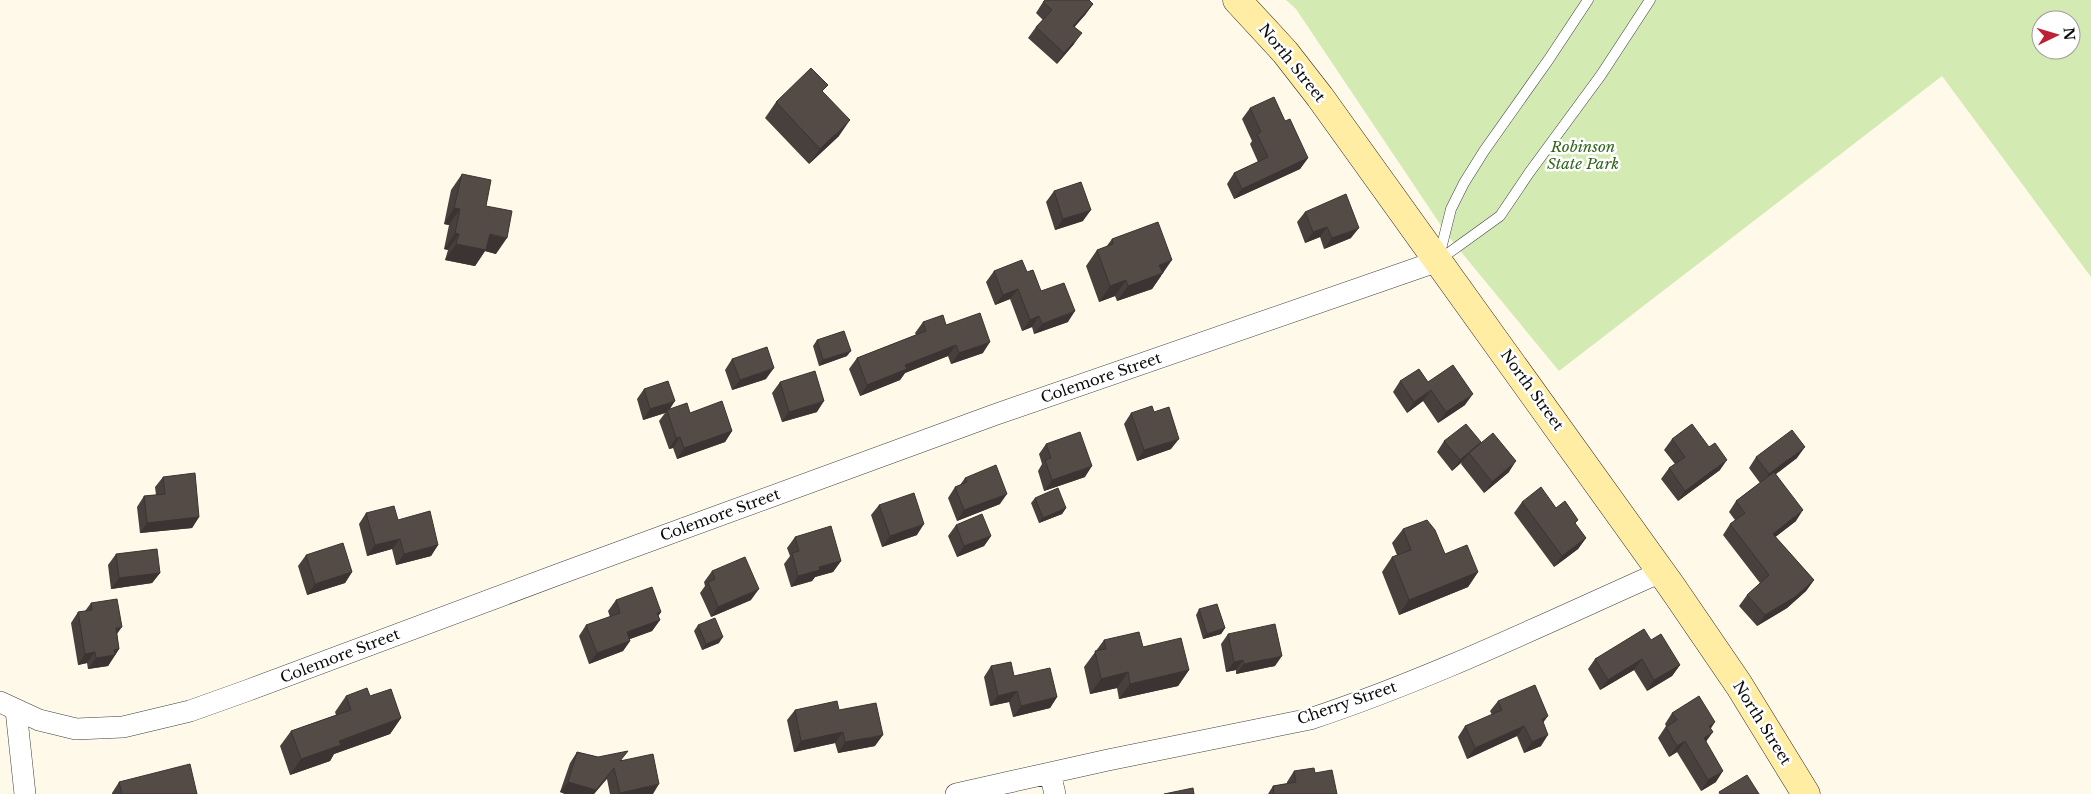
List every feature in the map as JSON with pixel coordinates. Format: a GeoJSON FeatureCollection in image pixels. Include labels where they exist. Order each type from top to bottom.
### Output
{"type":"FeatureCollection","features":[{"type":"Feature","properties":{"kind":"main road","name":"North Street"},"geometry":{"type":"LineString","coordinates":[[1237,0],[1285,52],[1314,89],[1661,572],[1739,684],[1806,794]]}},
{"type":"Feature","properties":{"kind":"street","name":"Colemore Street"},"geometry":{"type":"LineString","coordinates":[[8,706],[50,724],[90,729],[142,723],[190,710],[994,415],[1438,261]]}},
{"type":"Feature","properties":{"kind":"street","name":"Cherry Street"},"geometry":{"type":"LineString","coordinates":[[956,794],[1318,716],[1478,653],[1661,572]]}},
{"type":"Feature","properties":{"kind":"street"},"geometry":{"type":"LineString","coordinates":[[8,706],[24,794]]}},
{"type":"Feature","properties":{"kind":"street"},"geometry":{"type":"LineString","coordinates":[[1050,773],[1054,794]]}},
{"type":"Feature","properties":{"kind":"lane"},"geometry":{"type":"LineString","coordinates":[[1438,261],[1451,209],[1464,183],[1588,0]]}},
{"type":"Feature","properties":{"kind":"lane"},"geometry":{"type":"LineString","coordinates":[[1438,261],[1500,216],[1528,173],[1601,75],[1650,0]]}},
{"type":"Feature","properties":{"kind":"green space","name":"Robinson State Park"},"geometry":{"type":"Polygon","coordinates":[[[1286,0],[2091,0],[2091,277],[1942,76],[1559,371],[1448,236],[1296,9],[1286,0]]]}},
{"type":"Feature","properties":{"kind":"building"},"geometry":{"type":"Polygon","coordinates":[[[1045,0],[1089,0],[1093,4],[1073,26],[1082,33],[1064,53],[1036,27],[1052,10],[1043,2],[1045,0]]]}},
{"type":"Feature","properties":{"kind":"building"},"geometry":{"type":"Polygon","coordinates":[[[811,68],[828,85],[822,91],[850,120],[820,149],[776,102],[811,68]]]}},
{"type":"Feature","properties":{"kind":"building"},"geometry":{"type":"Polygon","coordinates":[[[1274,97],[1285,121],[1290,119],[1308,158],[1242,189],[1234,173],[1268,157],[1257,134],[1261,132],[1250,108],[1274,97]]]}},
{"type":"Feature","properties":{"kind":"building"},"geometry":{"type":"Polygon","coordinates":[[[462,174],[491,180],[486,206],[512,211],[507,238],[490,234],[486,250],[456,244],[459,234],[455,233],[460,209],[454,208],[462,174]]]}},
{"type":"Feature","properties":{"kind":"building"},"geometry":{"type":"Polygon","coordinates":[[[1081,182],[1091,210],[1063,219],[1054,191],[1081,182]]]}},
{"type":"Feature","properties":{"kind":"building"},"geometry":{"type":"Polygon","coordinates":[[[1346,194],[1359,228],[1332,238],[1327,227],[1313,232],[1305,212],[1346,194]]]}},
{"type":"Feature","properties":{"kind":"building"},"geometry":{"type":"Polygon","coordinates":[[[1158,222],[1172,260],[1159,265],[1163,273],[1128,286],[1126,280],[1110,286],[1097,250],[1113,244],[1112,239],[1158,222]]]}},
{"type":"Feature","properties":{"kind":"building"},"geometry":{"type":"Polygon","coordinates":[[[1022,260],[1027,272],[1033,270],[1041,291],[1064,283],[1075,311],[1042,324],[1039,316],[1030,320],[1018,289],[1003,295],[994,271],[1022,260]]]}},
{"type":"Feature","properties":{"kind":"building"},"geometry":{"type":"Polygon","coordinates":[[[980,313],[990,342],[959,353],[956,345],[905,365],[907,369],[867,385],[857,358],[926,331],[923,322],[943,315],[946,325],[980,313]]]}},
{"type":"Feature","properties":{"kind":"building"},"geometry":{"type":"Polygon","coordinates":[[[844,331],[851,351],[823,360],[817,340],[844,331]]]}},
{"type":"Feature","properties":{"kind":"building"},"geometry":{"type":"Polygon","coordinates":[[[767,347],[774,368],[740,380],[732,359],[767,347]]]}},
{"type":"Feature","properties":{"kind":"building"},"geometry":{"type":"Polygon","coordinates":[[[1453,365],[1473,394],[1446,412],[1431,390],[1414,402],[1400,381],[1419,369],[1428,382],[1453,365]]]}},
{"type":"Feature","properties":{"kind":"building"},"geometry":{"type":"Polygon","coordinates":[[[815,371],[824,401],[789,412],[780,382],[815,371]]]}},
{"type":"Feature","properties":{"kind":"building"},"geometry":{"type":"Polygon","coordinates":[[[668,381],[675,401],[650,409],[644,389],[668,381]]]}},
{"type":"Feature","properties":{"kind":"building"},"geometry":{"type":"Polygon","coordinates":[[[722,401],[732,431],[684,448],[680,437],[676,438],[667,410],[687,403],[690,413],[722,401]]]}},
{"type":"Feature","properties":{"kind":"building"},"geometry":{"type":"Polygon","coordinates":[[[1152,406],[1154,412],[1169,407],[1179,439],[1144,450],[1131,413],[1152,406]]]}},
{"type":"Feature","properties":{"kind":"building"},"geometry":{"type":"Polygon","coordinates":[[[1466,424],[1481,442],[1460,460],[1444,441],[1466,424]]]}},
{"type":"Feature","properties":{"kind":"building"},"geometry":{"type":"Polygon","coordinates":[[[1692,424],[1709,447],[1715,443],[1727,460],[1685,491],[1669,468],[1685,457],[1672,439],[1692,424]]]}},
{"type":"Feature","properties":{"kind":"building"},"geometry":{"type":"Polygon","coordinates":[[[1792,430],[1805,447],[1769,474],[1756,457],[1792,430]]]}},
{"type":"Feature","properties":{"kind":"building"},"geometry":{"type":"Polygon","coordinates":[[[1080,432],[1092,466],[1052,480],[1045,460],[1051,458],[1046,444],[1080,432]]]}},
{"type":"Feature","properties":{"kind":"building"},"geometry":{"type":"Polygon","coordinates":[[[1493,433],[1516,461],[1492,482],[1469,453],[1493,433]]]}},
{"type":"Feature","properties":{"kind":"building"},"geometry":{"type":"Polygon","coordinates":[[[996,465],[1007,494],[964,510],[955,487],[967,482],[965,478],[996,465]]]}},
{"type":"Feature","properties":{"kind":"building"},"geometry":{"type":"Polygon","coordinates":[[[1774,472],[1803,510],[1773,534],[1814,580],[1795,597],[1765,615],[1747,595],[1769,575],[1730,524],[1745,513],[1736,501],[1774,472]]]}},
{"type":"Feature","properties":{"kind":"building"},"geometry":{"type":"Polygon","coordinates":[[[195,473],[199,517],[147,523],[144,496],[165,494],[163,477],[195,473]]]}},
{"type":"Feature","properties":{"kind":"building"},"geometry":{"type":"Polygon","coordinates":[[[1541,487],[1556,508],[1565,501],[1578,520],[1575,523],[1586,538],[1562,556],[1522,502],[1541,487]]]}},
{"type":"Feature","properties":{"kind":"building"},"geometry":{"type":"Polygon","coordinates":[[[1058,488],[1066,508],[1043,518],[1035,498],[1058,488]]]}},
{"type":"Feature","properties":{"kind":"building"},"geometry":{"type":"Polygon","coordinates":[[[914,493],[924,524],[890,536],[879,505],[914,493]]]}},
{"type":"Feature","properties":{"kind":"building"},"geometry":{"type":"Polygon","coordinates":[[[394,506],[398,520],[430,511],[438,545],[404,554],[400,539],[375,545],[366,513],[394,506]]]}},
{"type":"Feature","properties":{"kind":"building"},"geometry":{"type":"Polygon","coordinates":[[[982,514],[991,536],[964,546],[956,525],[982,514]]]}},
{"type":"Feature","properties":{"kind":"building"},"geometry":{"type":"Polygon","coordinates":[[[1427,520],[1435,530],[1445,554],[1467,545],[1478,572],[1409,600],[1392,557],[1411,550],[1403,529],[1427,520]]]}},
{"type":"Feature","properties":{"kind":"building"},"geometry":{"type":"Polygon","coordinates":[[[831,526],[841,561],[819,567],[820,570],[798,576],[792,553],[799,551],[795,537],[831,526]]]}},
{"type":"Feature","properties":{"kind":"building"},"geometry":{"type":"Polygon","coordinates":[[[343,543],[352,572],[315,584],[306,555],[343,543]]]}},
{"type":"Feature","properties":{"kind":"building"},"geometry":{"type":"Polygon","coordinates":[[[157,549],[160,573],[119,578],[116,554],[157,549]]]}},
{"type":"Feature","properties":{"kind":"building"},"geometry":{"type":"Polygon","coordinates":[[[745,557],[759,589],[718,607],[708,582],[715,579],[712,571],[745,557]]]}},
{"type":"Feature","properties":{"kind":"building"},"geometry":{"type":"Polygon","coordinates":[[[652,587],[661,612],[657,613],[660,620],[627,632],[630,641],[597,653],[586,625],[620,613],[616,600],[652,587]]]}},
{"type":"Feature","properties":{"kind":"building"},"geometry":{"type":"Polygon","coordinates":[[[117,599],[122,627],[116,628],[119,649],[114,650],[115,655],[96,658],[95,652],[85,654],[78,612],[92,610],[91,603],[117,599]]]}},
{"type":"Feature","properties":{"kind":"building"},"geometry":{"type":"Polygon","coordinates":[[[1217,604],[1225,628],[1207,634],[1199,609],[1217,604]]]}},
{"type":"Feature","properties":{"kind":"building"},"geometry":{"type":"Polygon","coordinates":[[[715,618],[723,637],[706,644],[698,625],[715,618]]]}},
{"type":"Feature","properties":{"kind":"building"},"geometry":{"type":"Polygon","coordinates":[[[1275,624],[1282,656],[1244,664],[1243,660],[1234,662],[1228,634],[1275,624]]]}},
{"type":"Feature","properties":{"kind":"building"},"geometry":{"type":"Polygon","coordinates":[[[1644,629],[1651,640],[1661,634],[1680,665],[1654,680],[1642,659],[1608,680],[1595,659],[1644,629]]]}},
{"type":"Feature","properties":{"kind":"building"},"geometry":{"type":"Polygon","coordinates":[[[1139,632],[1143,647],[1181,638],[1189,670],[1130,684],[1128,672],[1101,679],[1095,651],[1106,649],[1104,640],[1139,632]]]}},
{"type":"Feature","properties":{"kind":"building"},"geometry":{"type":"Polygon","coordinates":[[[1011,662],[1014,676],[1050,668],[1057,697],[1021,706],[1017,691],[998,696],[991,666],[1011,662]]]}},
{"type":"Feature","properties":{"kind":"building"},"geometry":{"type":"Polygon","coordinates":[[[1535,685],[1548,716],[1542,719],[1548,735],[1532,742],[1524,726],[1475,748],[1465,726],[1502,710],[1498,701],[1535,685]]]}},
{"type":"Feature","properties":{"kind":"building"},"geometry":{"type":"Polygon","coordinates":[[[367,688],[370,696],[391,689],[401,718],[339,741],[341,745],[301,759],[291,731],[351,710],[346,696],[367,688]]]}},
{"type":"Feature","properties":{"kind":"building"},"geometry":{"type":"Polygon","coordinates":[[[1699,696],[1715,722],[1709,726],[1713,732],[1704,738],[1723,771],[1708,780],[1685,741],[1677,746],[1666,727],[1677,720],[1672,713],[1699,696]]]}},
{"type":"Feature","properties":{"kind":"building"},"geometry":{"type":"Polygon","coordinates":[[[837,701],[839,710],[876,703],[883,735],[845,742],[843,732],[801,741],[795,710],[837,701]]]}},
{"type":"Feature","properties":{"kind":"building"},"geometry":{"type":"Polygon","coordinates":[[[628,751],[620,761],[653,754],[659,784],[620,793],[614,768],[596,790],[568,782],[577,752],[598,757],[628,751]]]}},
{"type":"Feature","properties":{"kind":"building"},"geometry":{"type":"Polygon","coordinates":[[[190,764],[197,794],[122,794],[119,782],[190,764]]]}},
{"type":"Feature","properties":{"kind":"building"},"geometry":{"type":"Polygon","coordinates":[[[1314,768],[1315,773],[1332,770],[1337,794],[1274,794],[1273,786],[1296,782],[1294,771],[1314,768]]]}},
{"type":"Feature","properties":{"kind":"building"},"geometry":{"type":"Polygon","coordinates":[[[1747,775],[1759,794],[1720,794],[1719,792],[1747,775]]]}},
{"type":"Feature","properties":{"kind":"building"},"geometry":{"type":"Polygon","coordinates":[[[1193,788],[1194,794],[1164,794],[1193,788]]]}}]}
